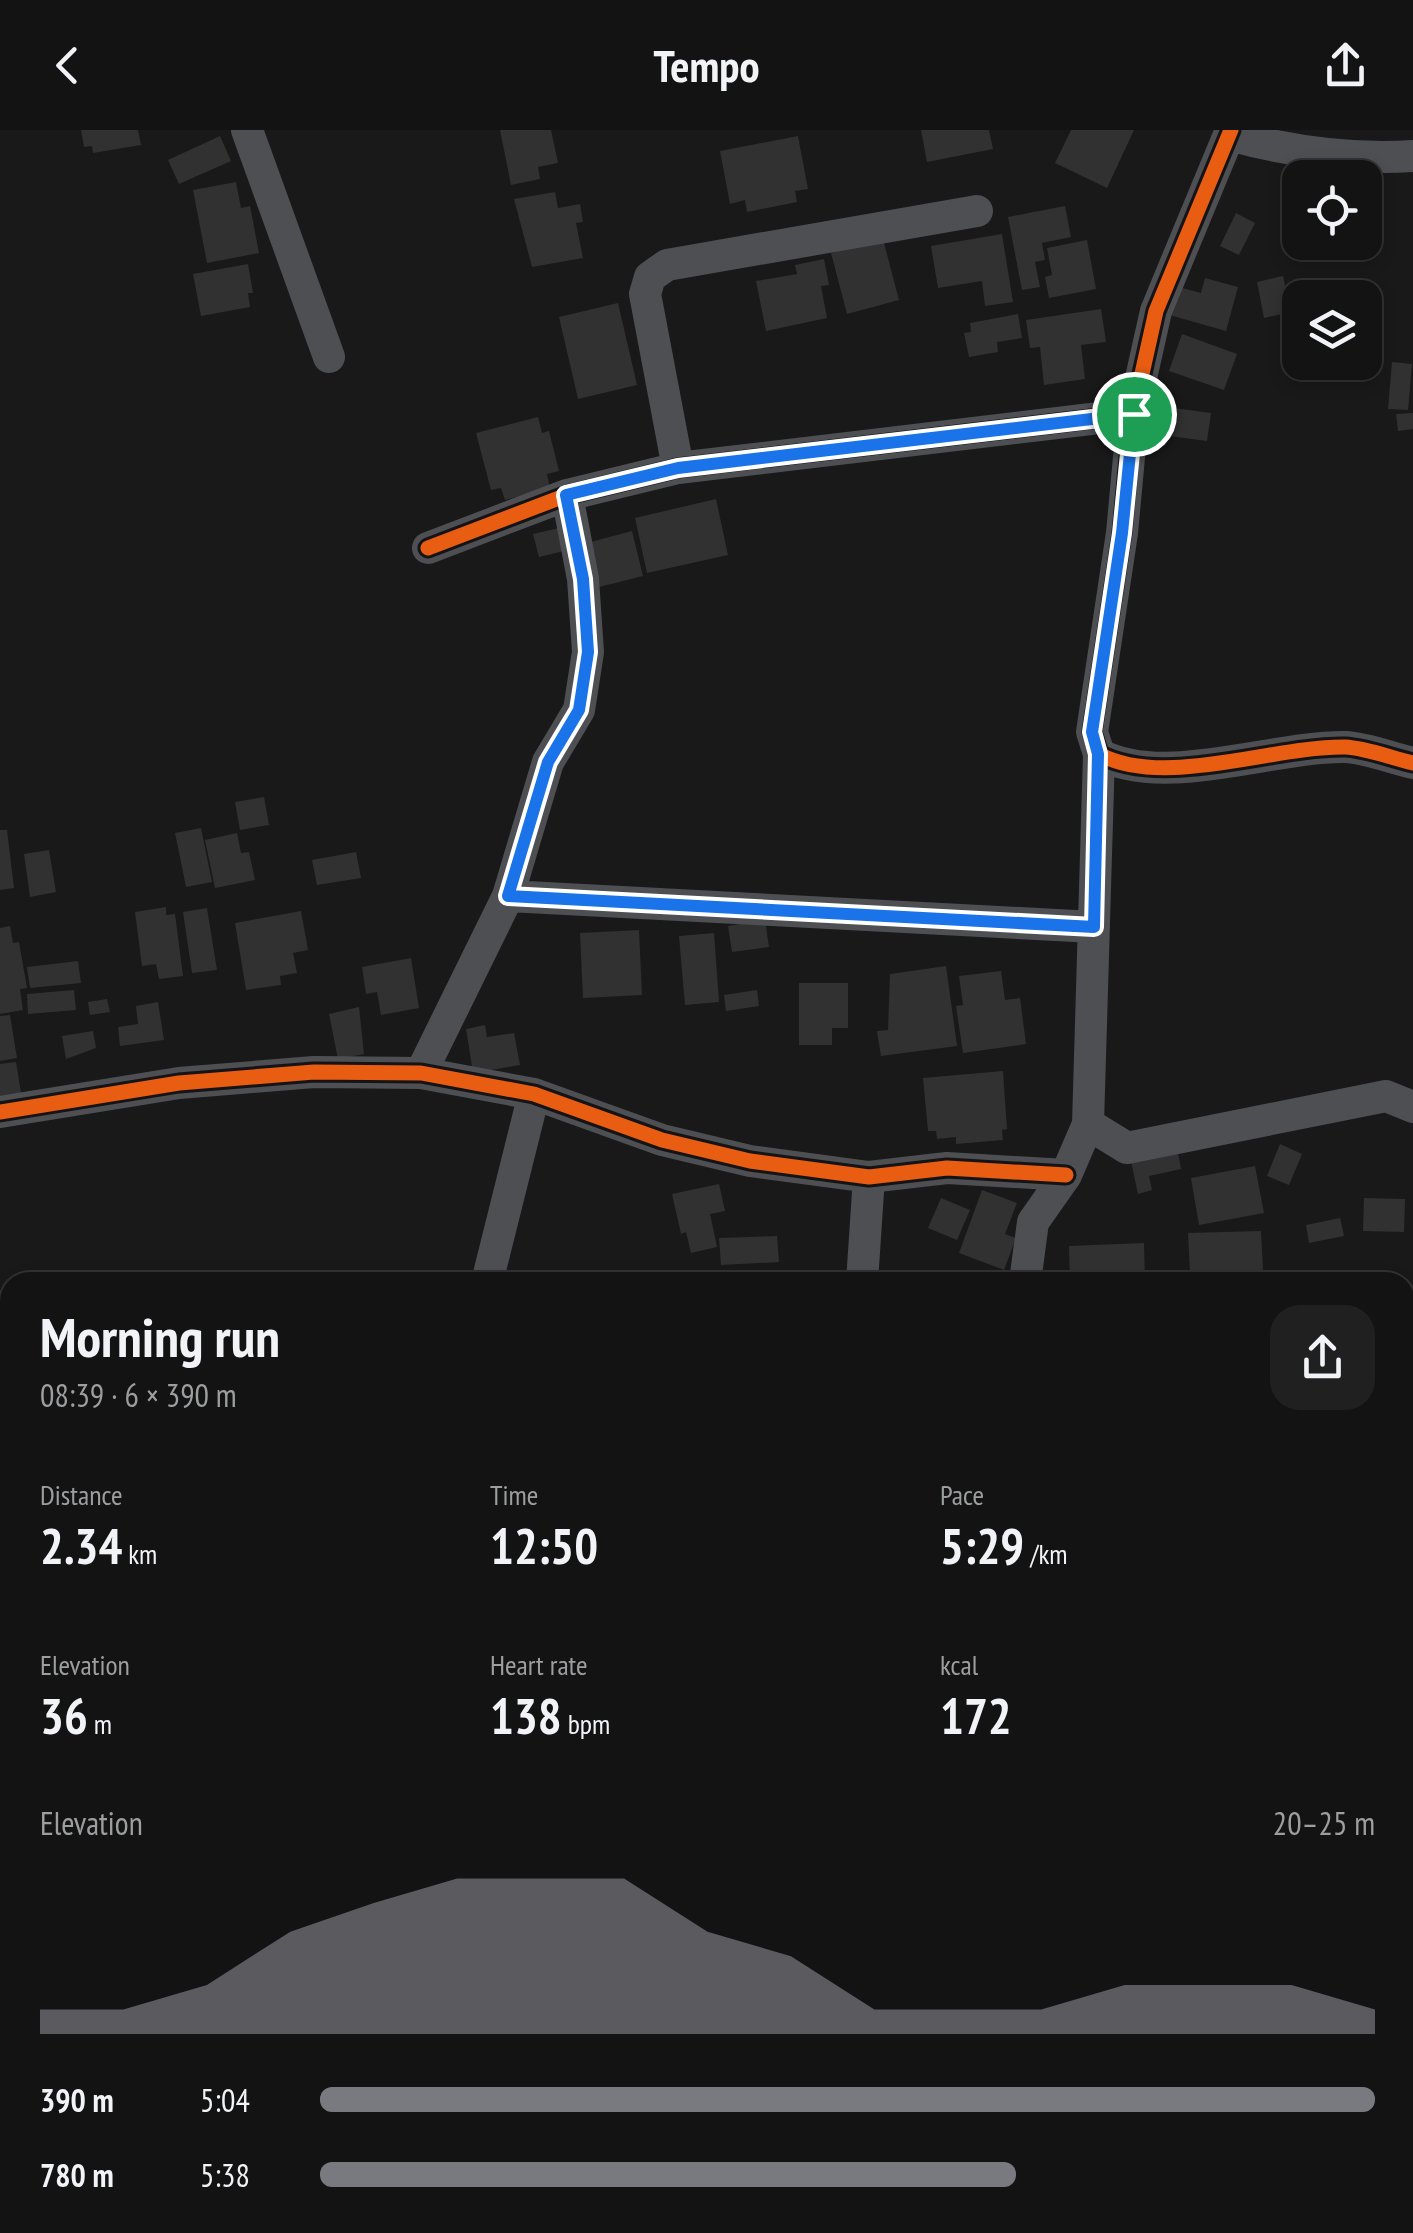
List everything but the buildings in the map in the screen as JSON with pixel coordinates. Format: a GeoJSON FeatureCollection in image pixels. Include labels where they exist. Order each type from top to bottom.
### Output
{"type":"FeatureCollection","features":[{"type":"Feature","properties":{"kind":"street"},"geometry":{"type":"LineString","coordinates":[[247,130],[328,357]]}},
{"type":"Feature","properties":{"kind":"street"},"geometry":{"type":"LineString","coordinates":[[1026,1272],[1033,1222],[1066,1175],[1088,1124],[1098,754],[1092,732],[1134,414],[1156,311],[1230,133],[1283,150],[1333,156],[1413,156]]}},
{"type":"Feature","properties":{"kind":"street"},"geometry":{"type":"LineString","coordinates":[[678,468],[645,294],[650,277],[666,265],[977,211]]}},
{"type":"Feature","properties":{"kind":"street"},"geometry":{"type":"LineString","coordinates":[[428,548],[566,495],[678,468],[1134,414]]}},
{"type":"Feature","properties":{"kind":"street"},"geometry":{"type":"LineString","coordinates":[[421,1073],[508,896],[548,762],[579,710],[588,652],[583,579],[566,495]]}},
{"type":"Feature","properties":{"kind":"street"},"geometry":{"type":"LineString","coordinates":[[1098,754],[1114,762],[1168,767],[1349,747],[1413,763]]}},
{"type":"Feature","properties":{"kind":"street"},"geometry":{"type":"LineString","coordinates":[[508,896],[1094,927]]}},
{"type":"Feature","properties":{"kind":"street"},"geometry":{"type":"LineString","coordinates":[[0,1112],[179,1084],[314,1072],[421,1073],[534,1094],[662,1140],[750,1161],[870,1177],[946,1168],[1066,1175]]}},
{"type":"Feature","properties":{"kind":"street"},"geometry":{"type":"LineString","coordinates":[[490,1272],[534,1094]]}},
{"type":"Feature","properties":{"kind":"street"},"geometry":{"type":"LineString","coordinates":[[1088,1124],[1127,1148],[1386,1096],[1413,1107]]}},
{"type":"Feature","properties":{"kind":"street"},"geometry":{"type":"LineString","coordinates":[[864,1272],[870,1177]]}},
{"type":"Feature","properties":{"kind":"cycle path"},"geometry":{"type":"LineString","coordinates":[[1231,130],[1156,311],[1133,414],[1122,533],[1092,732],[1099,754],[1125,764],[1155,768],[1345,747],[1413,763]]}},
{"type":"Feature","properties":{"kind":"cycle path"},"geometry":{"type":"LineString","coordinates":[[428,548],[567,495],[678,468],[1133,414]]}},
{"type":"Feature","properties":{"kind":"cycle path"},"geometry":{"type":"LineString","coordinates":[[0,1112],[179,1083],[314,1072],[421,1073],[534,1094],[662,1140],[750,1161],[869,1177],[947,1168],[1066,1175]]}},
{"type":"Feature","properties":{"kind":"route"},"geometry":{"type":"LineString","coordinates":[[1134,414],[1122,533],[1092,732],[1098,754],[1094,927],[508,896],[548,762],[579,710],[588,652],[583,579],[566,495],[678,468],[1134,414]]}}]}
